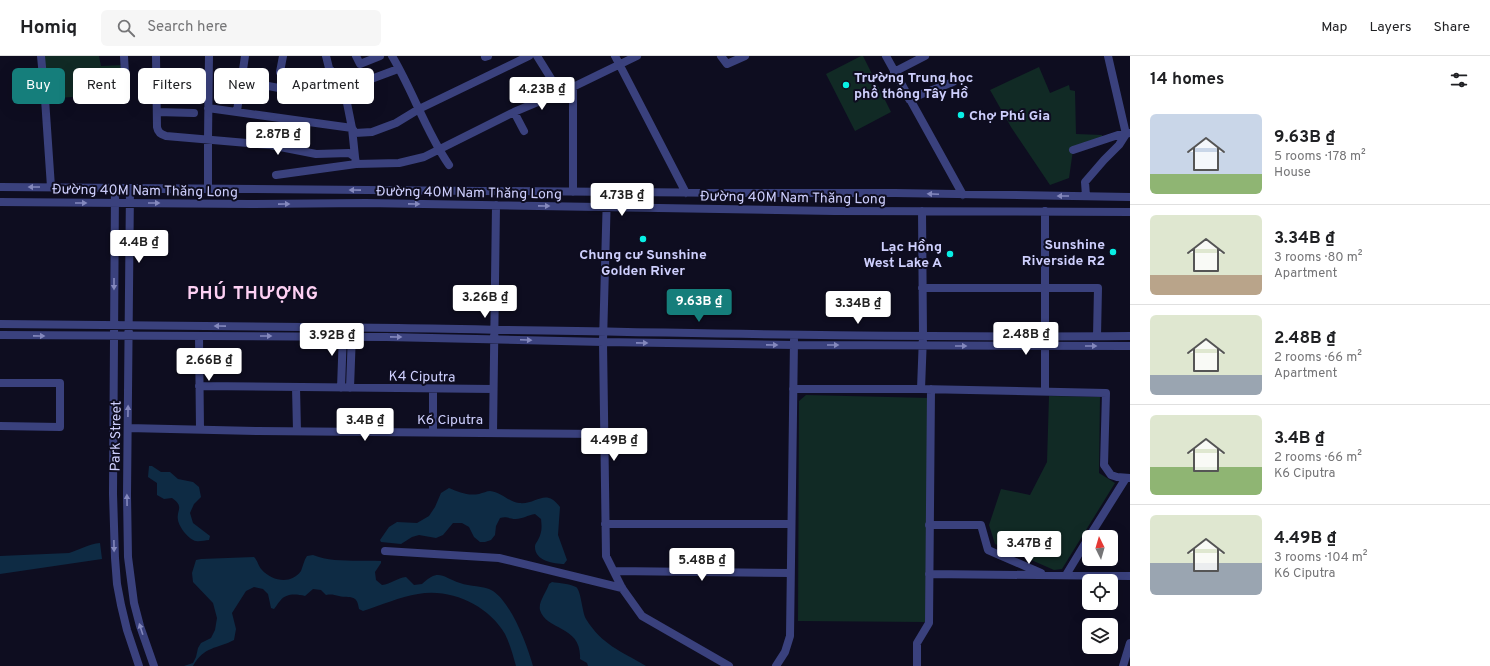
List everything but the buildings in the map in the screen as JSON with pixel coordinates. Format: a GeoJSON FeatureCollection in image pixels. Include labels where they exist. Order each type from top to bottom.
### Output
{"type":"FeatureCollection","features":[{"type":"Feature","properties":{"kind":"street"},"geometry":{"type":"LineString","coordinates":[[41,56],[51,187]]}},
{"type":"Feature","properties":{"kind":"street"},"geometry":{"type":"LineString","coordinates":[[124,56],[125,68]]}},
{"type":"Feature","properties":{"kind":"street"},"geometry":{"type":"LineString","coordinates":[[156,56],[157,127],[161,134],[166,136],[270,145],[316,154],[350,153],[355,161]]}},
{"type":"Feature","properties":{"kind":"street"},"geometry":{"type":"LineString","coordinates":[[208,188],[209,56]]}},
{"type":"Feature","properties":{"kind":"street"},"geometry":{"type":"LineString","coordinates":[[243,68],[245,56]]}},
{"type":"Feature","properties":{"kind":"street"},"geometry":{"type":"LineString","coordinates":[[281,68],[283,56]]}},
{"type":"Feature","properties":{"kind":"street"},"geometry":{"type":"LineString","coordinates":[[326,56],[329,68]]}},
{"type":"Feature","properties":{"kind":"street"},"geometry":{"type":"LineString","coordinates":[[356,56],[360,64],[380,56]]}},
{"type":"Feature","properties":{"kind":"street"},"geometry":{"type":"LineString","coordinates":[[392,56],[438,150],[449,166]]}},
{"type":"Feature","properties":{"kind":"street"},"geometry":{"type":"LineString","coordinates":[[208,108],[352,128],[355,133],[372,132],[396,123],[419,109],[519,58],[529,56]]}},
{"type":"Feature","properties":{"kind":"street"},"geometry":{"type":"LineString","coordinates":[[537,56],[560,93]]}},
{"type":"Feature","properties":{"kind":"street"},"geometry":{"type":"LineString","coordinates":[[614,56],[686,193]]}},
{"type":"Feature","properties":{"kind":"street"},"geometry":{"type":"LineString","coordinates":[[276,175],[355,161],[399,163],[424,157],[514,112],[560,93],[637,56]]}},
{"type":"Feature","properties":{"kind":"street"},"geometry":{"type":"LineString","coordinates":[[721,56],[727,64],[746,56]]}},
{"type":"Feature","properties":{"kind":"street"},"geometry":{"type":"LineString","coordinates":[[886,56],[963,195]]}},
{"type":"Feature","properties":{"kind":"street"},"geometry":{"type":"LineString","coordinates":[[894,72],[925,56]]}},
{"type":"Feature","properties":{"kind":"street"},"geometry":{"type":"LineString","coordinates":[[1108,56],[1128,134]]}},
{"type":"Feature","properties":{"kind":"street"},"geometry":{"type":"LineString","coordinates":[[374,78],[398,69]]}},
{"type":"Feature","properties":{"kind":"street"},"geometry":{"type":"LineString","coordinates":[[909,99],[953,82]]}},
{"type":"Feature","properties":{"kind":"street"},"geometry":{"type":"LineString","coordinates":[[573,87],[573,192]]}},
{"type":"Feature","properties":{"kind":"street"},"geometry":{"type":"LineString","coordinates":[[237,111],[238,104]]}},
{"type":"Feature","properties":{"kind":"street"},"geometry":{"type":"LineString","coordinates":[[347,104],[352,128],[355,161]]}},
{"type":"Feature","properties":{"kind":"street"},"geometry":{"type":"LineString","coordinates":[[157,112],[194,113]]}},
{"type":"Feature","properties":{"kind":"street"},"geometry":{"type":"LineString","coordinates":[[514,112],[524,131]]}},
{"type":"Feature","properties":{"kind":"street"},"geometry":{"type":"LineString","coordinates":[[1072,150],[1118,135],[1128,134]]}},
{"type":"Feature","properties":{"kind":"street"},"geometry":{"type":"LineString","coordinates":[[1086,196],[1085,182],[1128,134]]}},
{"type":"Feature","properties":{"kind":"street","name":"Đường 40M Nam Thăng Long"},"geometry":{"type":"LineString","coordinates":[[0,187],[1130,196]]}},
{"type":"Feature","properties":{"kind":"street","name":"Park Street"},"geometry":{"type":"LineString","coordinates":[[115,188],[114,558],[121,605],[127,630],[139,666]]}},
{"type":"Feature","properties":{"kind":"street","name":"Park Street"},"geometry":{"type":"LineString","coordinates":[[130,188],[128,530],[131,582],[140,626],[154,666]]}},
{"type":"Feature","properties":{"kind":"street"},"geometry":{"type":"LineString","coordinates":[[607,192],[603,332],[606,556],[622,588],[642,616],[730,666]]}},
{"type":"Feature","properties":{"kind":"street"},"geometry":{"type":"LineString","coordinates":[[1005,195],[1005,211]]}},
{"type":"Feature","properties":{"kind":"street","name":"Đường 40M Nam Thăng Long"},"geometry":{"type":"LineString","coordinates":[[0,202],[250,204],[366,203],[922,211],[1130,212]]}},
{"type":"Feature","properties":{"kind":"street"},"geometry":{"type":"LineString","coordinates":[[493,433],[496,205]]}},
{"type":"Feature","properties":{"kind":"street"},"geometry":{"type":"LineString","coordinates":[[921,389],[922,211]]}},
{"type":"Feature","properties":{"kind":"street"},"geometry":{"type":"LineString","coordinates":[[1045,211],[1045,391]]}},
{"type":"Feature","properties":{"kind":"street"},"geometry":{"type":"LineString","coordinates":[[922,288],[1098,288],[1097,336]]}},
{"type":"Feature","properties":{"kind":"street"},"geometry":{"type":"LineString","coordinates":[[0,324],[352,327],[794,335],[1045,337],[1130,336]]}},
{"type":"Feature","properties":{"kind":"street"},"geometry":{"type":"LineString","coordinates":[[341,388],[343,327]]}},
{"type":"Feature","properties":{"kind":"street"},"geometry":{"type":"LineString","coordinates":[[350,388],[352,327]]}},
{"type":"Feature","properties":{"kind":"street"},"geometry":{"type":"LineString","coordinates":[[0,335],[128,337],[352,336],[794,345],[1130,346]]}},
{"type":"Feature","properties":{"kind":"street"},"geometry":{"type":"LineString","coordinates":[[776,666],[785,652],[790,636],[794,335]]}},
{"type":"Feature","properties":{"kind":"street"},"geometry":{"type":"LineString","coordinates":[[199,336],[200,429]]}},
{"type":"Feature","properties":{"kind":"street"},"geometry":{"type":"LineString","coordinates":[[115,372],[128,372]]}},
{"type":"Feature","properties":{"kind":"street"},"geometry":{"type":"LineString","coordinates":[[0,383],[60,383],[60,427],[0,426]]}},
{"type":"Feature","properties":{"kind":"street","name":"K4 Ciputra"},"geometry":{"type":"LineString","coordinates":[[199,386],[493,389]]}},
{"type":"Feature","properties":{"kind":"street"},"geometry":{"type":"LineString","coordinates":[[296,387],[297,431]]}},
{"type":"Feature","properties":{"kind":"street"},"geometry":{"type":"LineString","coordinates":[[433,389],[433,432]]}},
{"type":"Feature","properties":{"kind":"street"},"geometry":{"type":"LineString","coordinates":[[793,389],[931,389],[1106,393],[1104,465],[1111,475],[1128,478],[1094,530]]}},
{"type":"Feature","properties":{"kind":"street"},"geometry":{"type":"LineString","coordinates":[[917,666],[917,643],[929,622],[931,389]]}},
{"type":"Feature","properties":{"kind":"street","name":"K6 Ciputra"},"geometry":{"type":"LineString","coordinates":[[128,428],[604,434]]}},
{"type":"Feature","properties":{"kind":"street"},"geometry":{"type":"LineString","coordinates":[[605,524],[791,524]]}},
{"type":"Feature","properties":{"kind":"street"},"geometry":{"type":"LineString","coordinates":[[929,525],[981,525],[988,550],[1044,575]]}},
{"type":"Feature","properties":{"kind":"street"},"geometry":{"type":"LineString","coordinates":[[1066,575],[1082,549]]}},
{"type":"Feature","properties":{"kind":"street"},"geometry":{"type":"LineString","coordinates":[[385,551],[499,558],[622,588]]}},
{"type":"Feature","properties":{"kind":"street"},"geometry":{"type":"LineString","coordinates":[[614,571],[790,573]]}},
{"type":"Feature","properties":{"kind":"street"},"geometry":{"type":"LineString","coordinates":[[929,574],[1130,576]]}},
{"type":"Feature","properties":{"kind":"street"},"geometry":{"type":"LineString","coordinates":[[1123,666],[1130,643]]}},
{"type":"Feature","properties":{"kind":"green space"},"geometry":{"type":"Polygon","coordinates":[[[43,56],[99,56],[101,66],[124,65],[124,68],[73,68],[73,97],[65,98],[65,68],[44,68],[43,56]]]}},
{"type":"Feature","properties":{"kind":"green space"},"geometry":{"type":"Polygon","coordinates":[[[863,56],[891,112],[855,131],[826,74],[863,56]]]}},
{"type":"Feature","properties":{"kind":"green space"},"geometry":{"type":"Polygon","coordinates":[[[1039,67],[1050,93],[1069,85],[1070,90],[1075,91],[1076,134],[1102,135],[1103,140],[1073,150],[1069,178],[1050,185],[1011,127],[990,90],[1039,67]]]}},
{"type":"Feature","properties":{"kind":"green space"},"geometry":{"type":"Polygon","coordinates":[[[806,395],[930,398],[926,622],[798,621],[799,401],[806,395]]]}},
{"type":"Feature","properties":{"kind":"green space"},"geometry":{"type":"Polygon","coordinates":[[[1049,396],[1100,397],[1099,473],[1115,483],[1086,530],[1082,530],[1082,537],[1062,569],[1054,570],[995,544],[989,525],[1001,489],[1030,495],[1047,462],[1049,396]]]}},
{"type":"Feature","properties":{"kind":"water"},"geometry":{"type":"Polygon","coordinates":[[[149,466],[152,466],[161,472],[170,472],[178,479],[193,482],[199,487],[201,497],[194,504],[190,513],[193,523],[210,536],[209,540],[196,541],[185,533],[178,520],[178,504],[172,498],[164,499],[157,495],[157,483],[148,477],[149,466]]]}},
{"type":"Feature","properties":{"kind":"water"},"geometry":{"type":"Polygon","coordinates":[[[449,488],[471,494],[479,494],[489,491],[494,492],[519,503],[531,502],[545,497],[555,501],[560,507],[558,535],[567,560],[564,564],[555,563],[545,561],[538,555],[535,545],[540,535],[542,525],[541,519],[535,514],[518,519],[504,517],[500,518],[496,526],[495,535],[491,540],[485,542],[480,542],[474,537],[469,527],[462,523],[453,523],[443,535],[436,538],[419,535],[412,537],[401,544],[381,542],[380,540],[389,527],[397,522],[417,523],[429,516],[441,493],[449,488]]]}},
{"type":"Feature","properties":{"kind":"water"},"geometry":{"type":"Polygon","coordinates":[[[100,543],[102,559],[0,574],[0,556],[69,553],[100,543]]]}},
{"type":"Feature","properties":{"kind":"water"},"geometry":{"type":"Polygon","coordinates":[[[313,555],[321,558],[346,561],[381,561],[375,572],[376,580],[382,585],[406,577],[414,585],[422,584],[433,576],[441,575],[464,584],[493,591],[506,605],[518,626],[533,666],[516,666],[507,638],[498,624],[479,607],[456,596],[431,593],[411,595],[363,611],[359,609],[355,599],[326,595],[321,590],[313,589],[305,596],[288,595],[282,598],[274,609],[271,608],[268,594],[263,589],[254,587],[246,591],[232,613],[236,629],[234,640],[206,651],[193,666],[184,666],[193,663],[201,643],[211,638],[215,630],[217,618],[213,603],[193,582],[192,573],[196,560],[254,557],[266,574],[276,579],[287,580],[297,575],[301,571],[307,556],[313,555]]]}},
{"type":"Feature","properties":{"kind":"water"},"geometry":{"type":"Polygon","coordinates":[[[552,582],[568,584],[576,587],[579,592],[586,619],[592,628],[613,647],[646,666],[588,666],[587,663],[580,659],[579,648],[575,640],[570,634],[549,622],[540,610],[541,600],[549,584],[552,582]]]}},
{"type":"Feature","properties":{"kind":"place","name":"Trường Trung học phổ thông Tây Hồ"},"geometry":{"type":"Point","coordinates":[846,85]}},
{"type":"Feature","properties":{"kind":"place","name":"Chợ Phú Gia"},"geometry":{"type":"Point","coordinates":[961,115]}},
{"type":"Feature","properties":{"kind":"place","name":"Chung cư Sunshine Golden River"},"geometry":{"type":"Point","coordinates":[643,239]}},
{"type":"Feature","properties":{"kind":"place","name":"Sunshine Riverside R2"},"geometry":{"type":"Point","coordinates":[1113,252]}},
{"type":"Feature","properties":{"kind":"place","name":"Lạc Hồng West Lake A"},"geometry":{"type":"Point","coordinates":[950,254]}},
{"type":"Feature","properties":{"kind":"district","name":"PHÚ THƯỢNG"},"geometry":{"type":"Point","coordinates":[253,293]}}]}
